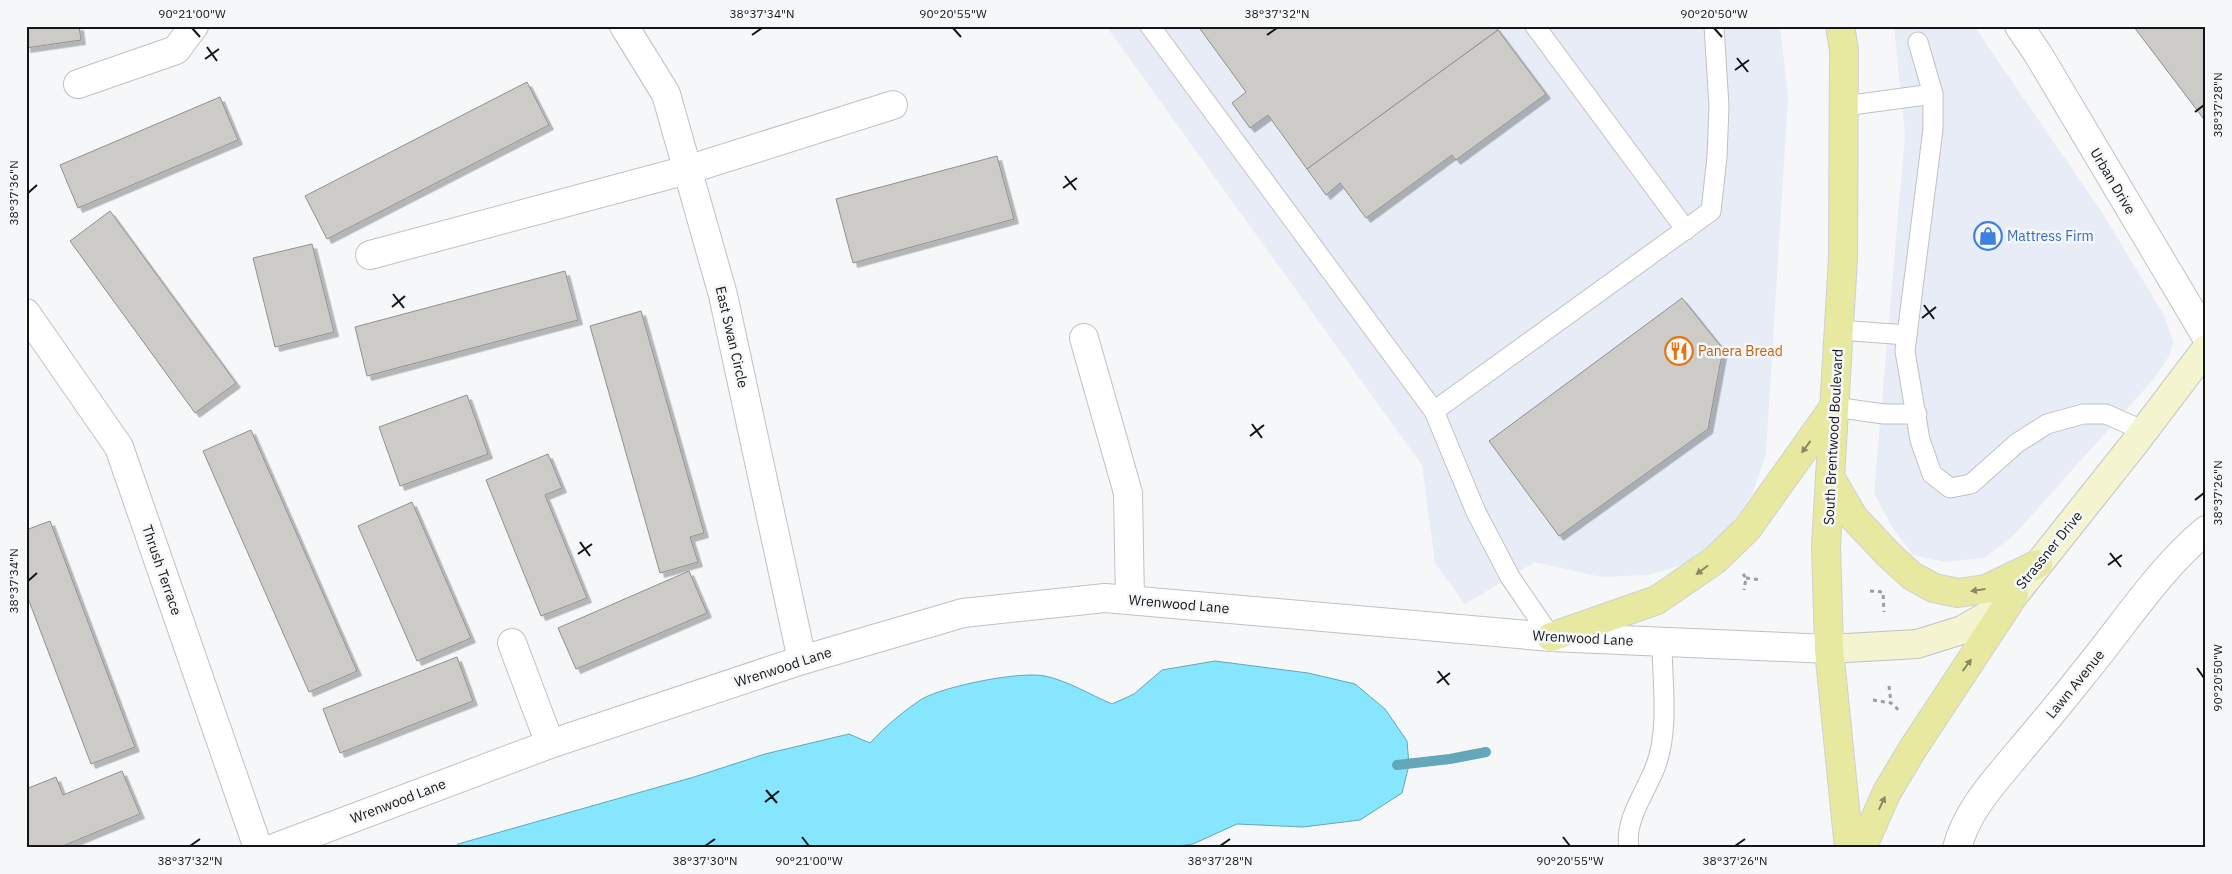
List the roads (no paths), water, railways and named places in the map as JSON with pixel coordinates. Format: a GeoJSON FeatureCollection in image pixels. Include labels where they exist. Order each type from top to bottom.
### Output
{"type":"FeatureCollection","features":[{"type":"Feature","properties":{"kind":"main road","name":"South Brentwood Boulevard"},"geometry":{"type":"LineString","coordinates":[[1840,26],[1844,50],[1844,258],[1826,544],[1829,649],[1849,848]]}},
{"type":"Feature","properties":{"kind":"main road"},"geometry":{"type":"LineString","coordinates":[[1551,637],[1657,600],[1715,560],[1747,529],[1834,407]]}},
{"type":"Feature","properties":{"kind":"main road"},"geometry":{"type":"LineString","coordinates":[[1830,476],[1854,518],[1902,568],[1934,588],[1958,593],[1986,589],[2038,564]]}},
{"type":"Feature","properties":{"kind":"main road"},"geometry":{"type":"LineString","coordinates":[[1862,848],[1887,792],[1912,750],[2014,595]]}},
{"type":"Feature","properties":{"kind":"street"},"geometry":{"type":"LineString","coordinates":[[78,84],[176,50],[194,26]]}},
{"type":"Feature","properties":{"kind":"street","name":"East Swan Circle"},"geometry":{"type":"LineString","coordinates":[[624,26],[666,94],[723,295],[802,660]]}},
{"type":"Feature","properties":{"kind":"street","name":"Urban Drive"},"geometry":{"type":"LineString","coordinates":[[2020,26],[2206,336]]}},
{"type":"Feature","properties":{"kind":"street"},"geometry":{"type":"LineString","coordinates":[[370,255],[687,170],[894,105]]}},
{"type":"Feature","properties":{"kind":"street","name":"Thrush Terrace"},"geometry":{"type":"LineString","coordinates":[[26,313],[119,447],[258,848]]}},
{"type":"Feature","properties":{"kind":"street"},"geometry":{"type":"LineString","coordinates":[[1084,338],[1128,493],[1130,600]]}},
{"type":"Feature","properties":{"kind":"street","name":"Strassner Drive"},"geometry":{"type":"LineString","coordinates":[[1829,649],[1917,644],[1962,630],[1992,613],[2014,595],[2144,431],[2206,349]]}},
{"type":"Feature","properties":{"kind":"street","name":"Lawn Avenue"},"geometry":{"type":"LineString","coordinates":[[1957,848],[1961,834],[1979,799],[2171,564],[2189,543],[2206,530]]}},
{"type":"Feature","properties":{"kind":"street","name":"Wrenwood Lane"},"geometry":{"type":"LineString","coordinates":[[274,848],[550,744],[802,660],[964,613],[1105,598],[1551,637],[1829,649]]}},
{"type":"Feature","properties":{"kind":"street"},"geometry":{"type":"LineString","coordinates":[[512,643],[550,744]]}},
{"type":"Feature","properties":{"kind":"lane"},"geometry":{"type":"LineString","coordinates":[[1150,26],[1434,411],[1480,520],[1510,577],[1551,637]]}},
{"type":"Feature","properties":{"kind":"lane"},"geometry":{"type":"LineString","coordinates":[[1535,26],[1686,230]]}},
{"type":"Feature","properties":{"kind":"lane"},"geometry":{"type":"LineString","coordinates":[[1434,411],[1711,211],[1717,157],[1719,106],[1714,26]]}},
{"type":"Feature","properties":{"kind":"lane"},"geometry":{"type":"LineString","coordinates":[[1918,42],[1933,94],[1933,129],[1905,352],[1920,440],[1932,474],[1950,488],[1971,484],[2017,443],[2047,424],[2083,414],[2106,414],[2144,431]]}},
{"type":"Feature","properties":{"kind":"lane"},"geometry":{"type":"LineString","coordinates":[[1844,106],[1933,94]]}},
{"type":"Feature","properties":{"kind":"lane"},"geometry":{"type":"LineString","coordinates":[[1839,330],[1907,334]]}},
{"type":"Feature","properties":{"kind":"lane"},"geometry":{"type":"LineString","coordinates":[[1834,407],[1884,414],[1917,414]]}},
{"type":"Feature","properties":{"kind":"lane"},"geometry":{"type":"LineString","coordinates":[[1629,848],[1630,824],[1656,766],[1664,734],[1662,642]]}},
{"type":"Feature","properties":{"kind":"water"},"geometry":{"type":"Polygon","coordinates":[[[1215,661],[1308,673],[1355,684],[1385,709],[1407,741],[1409,765],[1402,793],[1360,820],[1303,827],[1237,824],[1193,844],[1161,848],[455,848],[458,844],[694,777],[765,754],[849,734],[870,743],[894,720],[922,699],[947,689],[1001,678],[1033,675],[1045,676],[1071,685],[1112,704],[1134,694],[1162,670],[1215,661]]]}},
{"type":"Feature","properties":{"kind":"waterway"},"geometry":{"type":"LineString","coordinates":[[1397,765],[1450,759],[1486,752]]}},
{"type":"Feature","properties":{"kind":"place","name":"Mattress Firm"},"geometry":{"type":"Point","coordinates":[1988,236]}},
{"type":"Feature","properties":{"kind":"place","name":"Panera Bread"},"geometry":{"type":"Point","coordinates":[1679,351]}}]}
